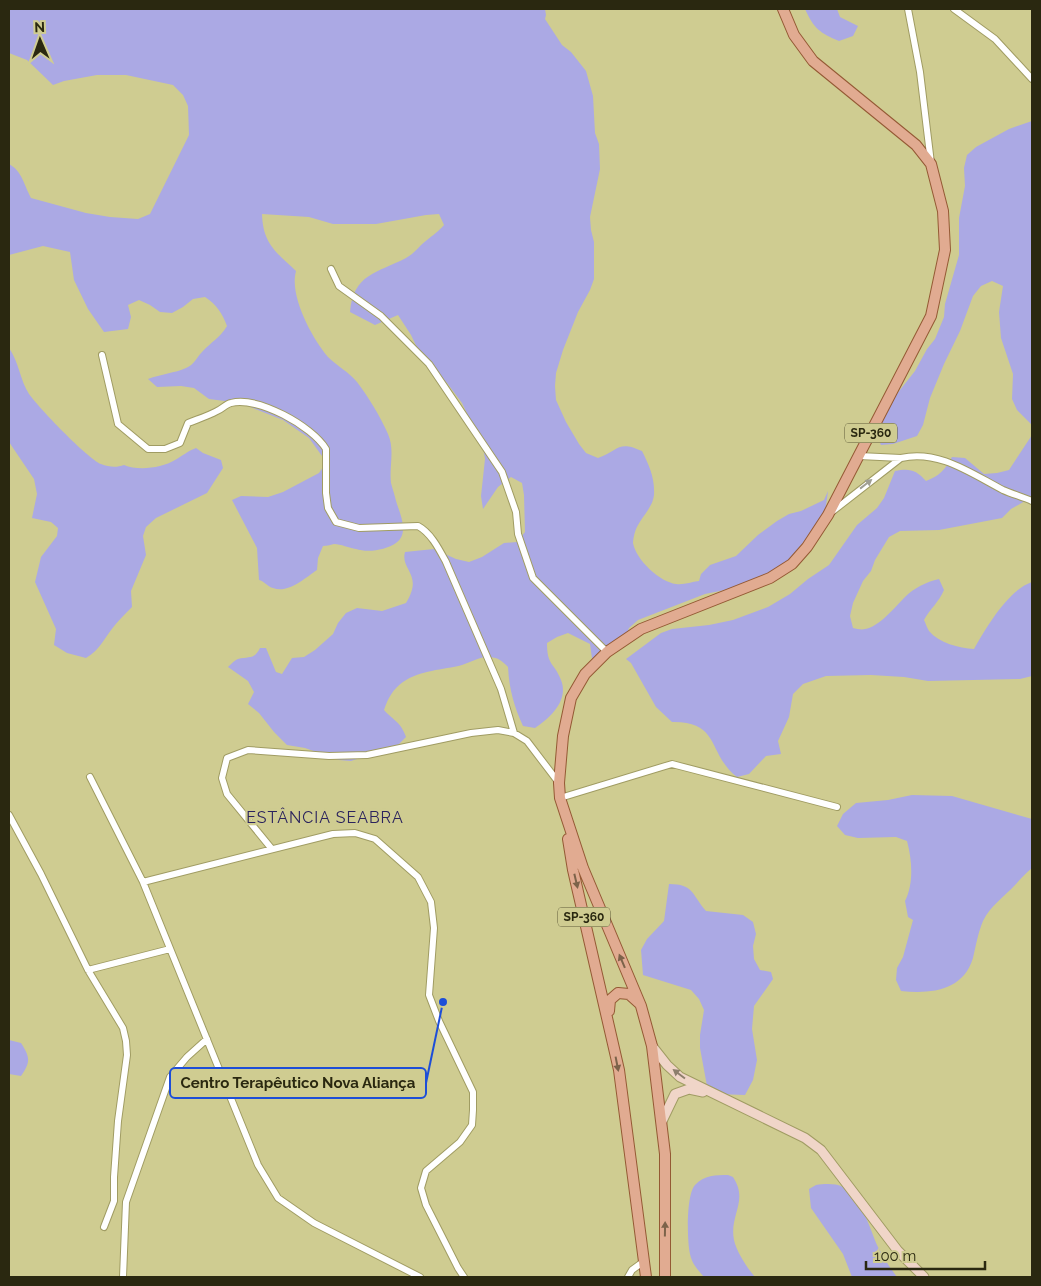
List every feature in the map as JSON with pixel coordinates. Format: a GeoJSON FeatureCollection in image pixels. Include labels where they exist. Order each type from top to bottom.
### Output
{"type":"FeatureCollection","features":[{"type":"Feature","properties":{"kind":"main road","name":"SP-360"},"geometry":{"type":"LineString","coordinates":[[665,1277],[666,1154],[652,1046],[641,1006],[583,868],[560,798],[559,782],[563,736],[571,698],[585,674],[607,652],[640,629],[770,578],[792,564],[807,547],[828,515],[931,316],[945,250],[943,211],[931,164],[916,145],[813,60],[794,35],[783,9]]}},
{"type":"Feature","properties":{"kind":"main road","name":"SP-360"},"geometry":{"type":"LineString","coordinates":[[565,816],[573,870],[619,1070],[646,1277]]}},
{"type":"Feature","properties":{"kind":"main road"},"geometry":{"type":"LineString","coordinates":[[608,1017],[610,1000],[618,993],[629,994],[641,1006]]}},
{"type":"Feature","properties":{"kind":"main road"},"geometry":{"type":"LineString","coordinates":[[652,1046],[667,1065],[680,1076],[713,1094],[806,1138],[821,1150],[898,1251],[924,1277]]}},
{"type":"Feature","properties":{"kind":"main road"},"geometry":{"type":"LineString","coordinates":[[662,1121],[675,1094],[690,1089],[713,1094]]}},
{"type":"Feature","properties":{"kind":"street"},"geometry":{"type":"LineString","coordinates":[[908,9],[920,72],[931,164]]}},
{"type":"Feature","properties":{"kind":"street"},"geometry":{"type":"LineString","coordinates":[[954,9],[995,39],[1032,79]]}},
{"type":"Feature","properties":{"kind":"street"},"geometry":{"type":"LineString","coordinates":[[331,269],[339,286],[381,316],[429,364],[502,472],[516,512],[518,534],[533,578],[607,652]]}},
{"type":"Feature","properties":{"kind":"street"},"geometry":{"type":"LineString","coordinates":[[102,355],[118,424],[148,449],[165,449],[180,443],[188,423],[216,412],[231,403],[255,404],[298,422],[318,437],[326,449],[328,508],[336,522],[359,528],[418,526],[424,529],[446,562],[502,689],[514,733]]}},
{"type":"Feature","properties":{"kind":"street"},"geometry":{"type":"LineString","coordinates":[[859,456],[901,458],[914,454],[954,464],[1005,491],[1032,501]]}},
{"type":"Feature","properties":{"kind":"street"},"geometry":{"type":"LineString","coordinates":[[828,515],[901,458]]}},
{"type":"Feature","properties":{"kind":"street"},"geometry":{"type":"LineString","coordinates":[[271,848],[227,794],[222,778],[228,758],[248,750],[329,756],[367,755],[472,733],[498,730],[514,733],[527,741],[559,782]]}},
{"type":"Feature","properties":{"kind":"street"},"geometry":{"type":"LineString","coordinates":[[560,798],[672,764],[836,806]]}},
{"type":"Feature","properties":{"kind":"street"},"geometry":{"type":"LineString","coordinates":[[90,778],[143,882],[258,1165],[278,1198],[314,1223],[420,1277]]}},
{"type":"Feature","properties":{"kind":"street"},"geometry":{"type":"LineString","coordinates":[[9,815],[41,874],[88,970],[122,1028],[126,1041],[127,1055],[117,1130],[114,1201],[104,1227]]}},
{"type":"Feature","properties":{"kind":"street"},"geometry":{"type":"LineString","coordinates":[[143,882],[271,848],[333,834],[355,833],[375,839],[418,877],[430,902],[434,928],[429,996],[473,1092],[472,1125],[460,1142],[426,1172],[421,1188],[426,1204],[464,1277]]}},
{"type":"Feature","properties":{"kind":"street"},"geometry":{"type":"LineString","coordinates":[[88,970],[170,949]]}},
{"type":"Feature","properties":{"kind":"street"},"geometry":{"type":"LineString","coordinates":[[123,1277],[126,1202],[138,1166],[170,1078],[186,1057],[207,1039]]}},
{"type":"Feature","properties":{"kind":"street"},"geometry":{"type":"LineString","coordinates":[[628,1277],[632,1270],[643,1262]]}},
{"type":"Feature","properties":{"kind":"shaded area"},"geometry":{"type":"Polygon","coordinates":[[[9,9],[545,9],[545,19],[562,45],[571,52],[586,71],[593,96],[595,133],[599,144],[600,169],[590,217],[594,242],[594,279],[563,350],[556,373],[556,400],[566,422],[586,453],[598,458],[623,446],[642,451],[652,477],[654,495],[634,535],[633,543],[635,550],[644,563],[663,579],[676,584],[699,581],[701,574],[710,565],[736,556],[758,535],[777,521],[824,500],[828,491],[825,513],[785,565],[775,572],[730,589],[705,594],[638,620],[629,628],[624,640],[593,666],[590,644],[568,633],[547,643],[548,656],[561,680],[563,694],[557,707],[547,719],[535,728],[523,726],[511,690],[508,667],[502,661],[485,657],[462,665],[417,675],[396,688],[384,710],[399,725],[406,737],[398,745],[351,761],[339,760],[305,748],[287,745],[259,713],[248,704],[254,692],[248,681],[228,667],[232,663],[238,659],[253,656],[260,648],[266,648],[276,672],[282,674],[292,658],[304,657],[333,634],[338,623],[346,613],[357,608],[382,611],[406,603],[413,585],[404,558],[405,552],[434,549],[456,559],[469,562],[482,557],[504,543],[517,542],[525,532],[522,483],[511,477],[498,487],[483,509],[481,496],[485,459],[483,447],[462,403],[447,383],[422,358],[411,335],[398,315],[375,325],[350,312],[352,299],[361,282],[368,276],[409,256],[444,225],[439,214],[376,224],[333,224],[309,217],[262,214],[265,233],[272,247],[296,271],[296,292],[299,304],[315,339],[328,357],[357,382],[374,407],[388,434],[391,446],[391,483],[403,527],[403,533],[396,543],[382,549],[366,551],[334,544],[323,546],[318,558],[317,570],[302,581],[285,589],[271,587],[259,580],[257,548],[232,500],[241,496],[268,497],[283,492],[319,473],[323,467],[322,456],[309,438],[283,420],[240,403],[209,399],[194,388],[181,386],[157,387],[148,379],[182,370],[193,363],[227,326],[219,310],[205,297],[193,299],[172,313],[160,312],[139,300],[128,305],[131,317],[128,329],[104,332],[88,309],[74,280],[70,252],[43,246],[9,255],[9,164],[20,174],[31,198],[86,213],[138,219],[150,214],[189,135],[188,106],[183,95],[173,85],[126,75],[97,75],[53,85],[27,60],[9,53],[9,9]]]}},
{"type":"Feature","properties":{"kind":"shaded area"},"geometry":{"type":"Polygon","coordinates":[[[805,9],[837,9],[840,17],[858,26],[853,36],[839,41],[818,29],[811,21],[805,9]]]}},
{"type":"Feature","properties":{"kind":"shaded area"},"geometry":{"type":"Polygon","coordinates":[[[1032,121],[1032,425],[1017,410],[1012,399],[1013,374],[1001,338],[999,312],[1003,286],[992,281],[981,286],[973,296],[960,331],[930,398],[923,425],[917,436],[893,444],[881,445],[876,434],[892,400],[915,371],[935,339],[944,317],[945,304],[959,255],[959,218],[965,186],[964,168],[967,155],[976,147],[1009,129],[1032,121]]]}},
{"type":"Feature","properties":{"kind":"shaded area"},"geometry":{"type":"Polygon","coordinates":[[[9,348],[26,389],[34,401],[75,443],[101,464],[112,467],[124,465],[136,468],[157,467],[170,463],[196,448],[221,460],[223,468],[207,493],[156,518],[146,527],[143,536],[146,555],[131,591],[132,607],[115,625],[99,647],[86,658],[67,653],[54,645],[56,629],[35,582],[41,557],[57,536],[58,528],[51,522],[32,518],[37,494],[34,479],[9,442],[9,348]]]}},
{"type":"Feature","properties":{"kind":"shaded area"},"geometry":{"type":"Polygon","coordinates":[[[1032,435],[1032,497],[1011,509],[1002,518],[939,530],[900,531],[889,537],[875,560],[871,571],[863,581],[853,603],[850,616],[853,628],[862,629],[876,625],[912,591],[939,579],[944,590],[924,620],[929,631],[944,642],[974,649],[1006,601],[1023,586],[1032,582],[1032,676],[1020,679],[928,681],[871,675],[826,676],[803,684],[793,694],[789,717],[778,741],[781,754],[766,756],[749,774],[737,777],[721,759],[706,733],[699,727],[688,723],[672,722],[656,707],[631,663],[626,659],[661,633],[672,629],[733,620],[768,607],[790,594],[829,565],[857,525],[877,508],[884,498],[895,471],[912,471],[919,474],[926,481],[941,472],[952,457],[965,458],[984,474],[1009,470],[1032,435]]]}},
{"type":"Feature","properties":{"kind":"shaded area"},"geometry":{"type":"Polygon","coordinates":[[[912,795],[952,796],[1032,819],[1032,868],[986,915],[973,958],[962,978],[944,988],[924,992],[901,991],[896,980],[897,968],[903,957],[913,920],[908,917],[905,901],[911,879],[907,841],[896,837],[858,838],[845,835],[837,826],[843,814],[856,803],[888,800],[912,795]]]}},
{"type":"Feature","properties":{"kind":"shaded area"},"geometry":{"type":"Polygon","coordinates":[[[669,884],[688,888],[706,911],[743,915],[753,922],[756,934],[753,946],[754,959],[760,970],[771,972],[773,979],[754,1006],[752,1029],[757,1060],[753,1080],[745,1095],[717,1094],[707,1086],[700,1048],[704,1010],[699,999],[691,990],[643,975],[641,950],[647,939],[664,921],[669,884]]]}},
{"type":"Feature","properties":{"kind":"shaded area"},"geometry":{"type":"Polygon","coordinates":[[[9,1040],[21,1043],[28,1056],[28,1063],[21,1076],[9,1074],[9,1040]]]}},
{"type":"Feature","properties":{"kind":"shaded area"},"geometry":{"type":"Polygon","coordinates":[[[728,1175],[733,1177],[739,1193],[733,1231],[734,1240],[743,1260],[755,1277],[704,1277],[691,1258],[688,1239],[688,1218],[692,1190],[695,1185],[706,1177],[728,1175]]]}},
{"type":"Feature","properties":{"kind":"shaded area"},"geometry":{"type":"Polygon","coordinates":[[[829,1184],[840,1186],[850,1192],[865,1214],[878,1247],[897,1277],[852,1277],[843,1254],[811,1208],[809,1189],[816,1185],[829,1184]]]}},
{"type":"Feature","properties":{"kind":"place","name":"Centro Terapêutico Nova Aliança"},"geometry":{"type":"Point","coordinates":[443,1002]}},
{"type":"Feature","properties":{"kind":"district","name":"ESTÂNCIA SEABRA"},"geometry":{"type":"Point","coordinates":[325,817]}}]}
